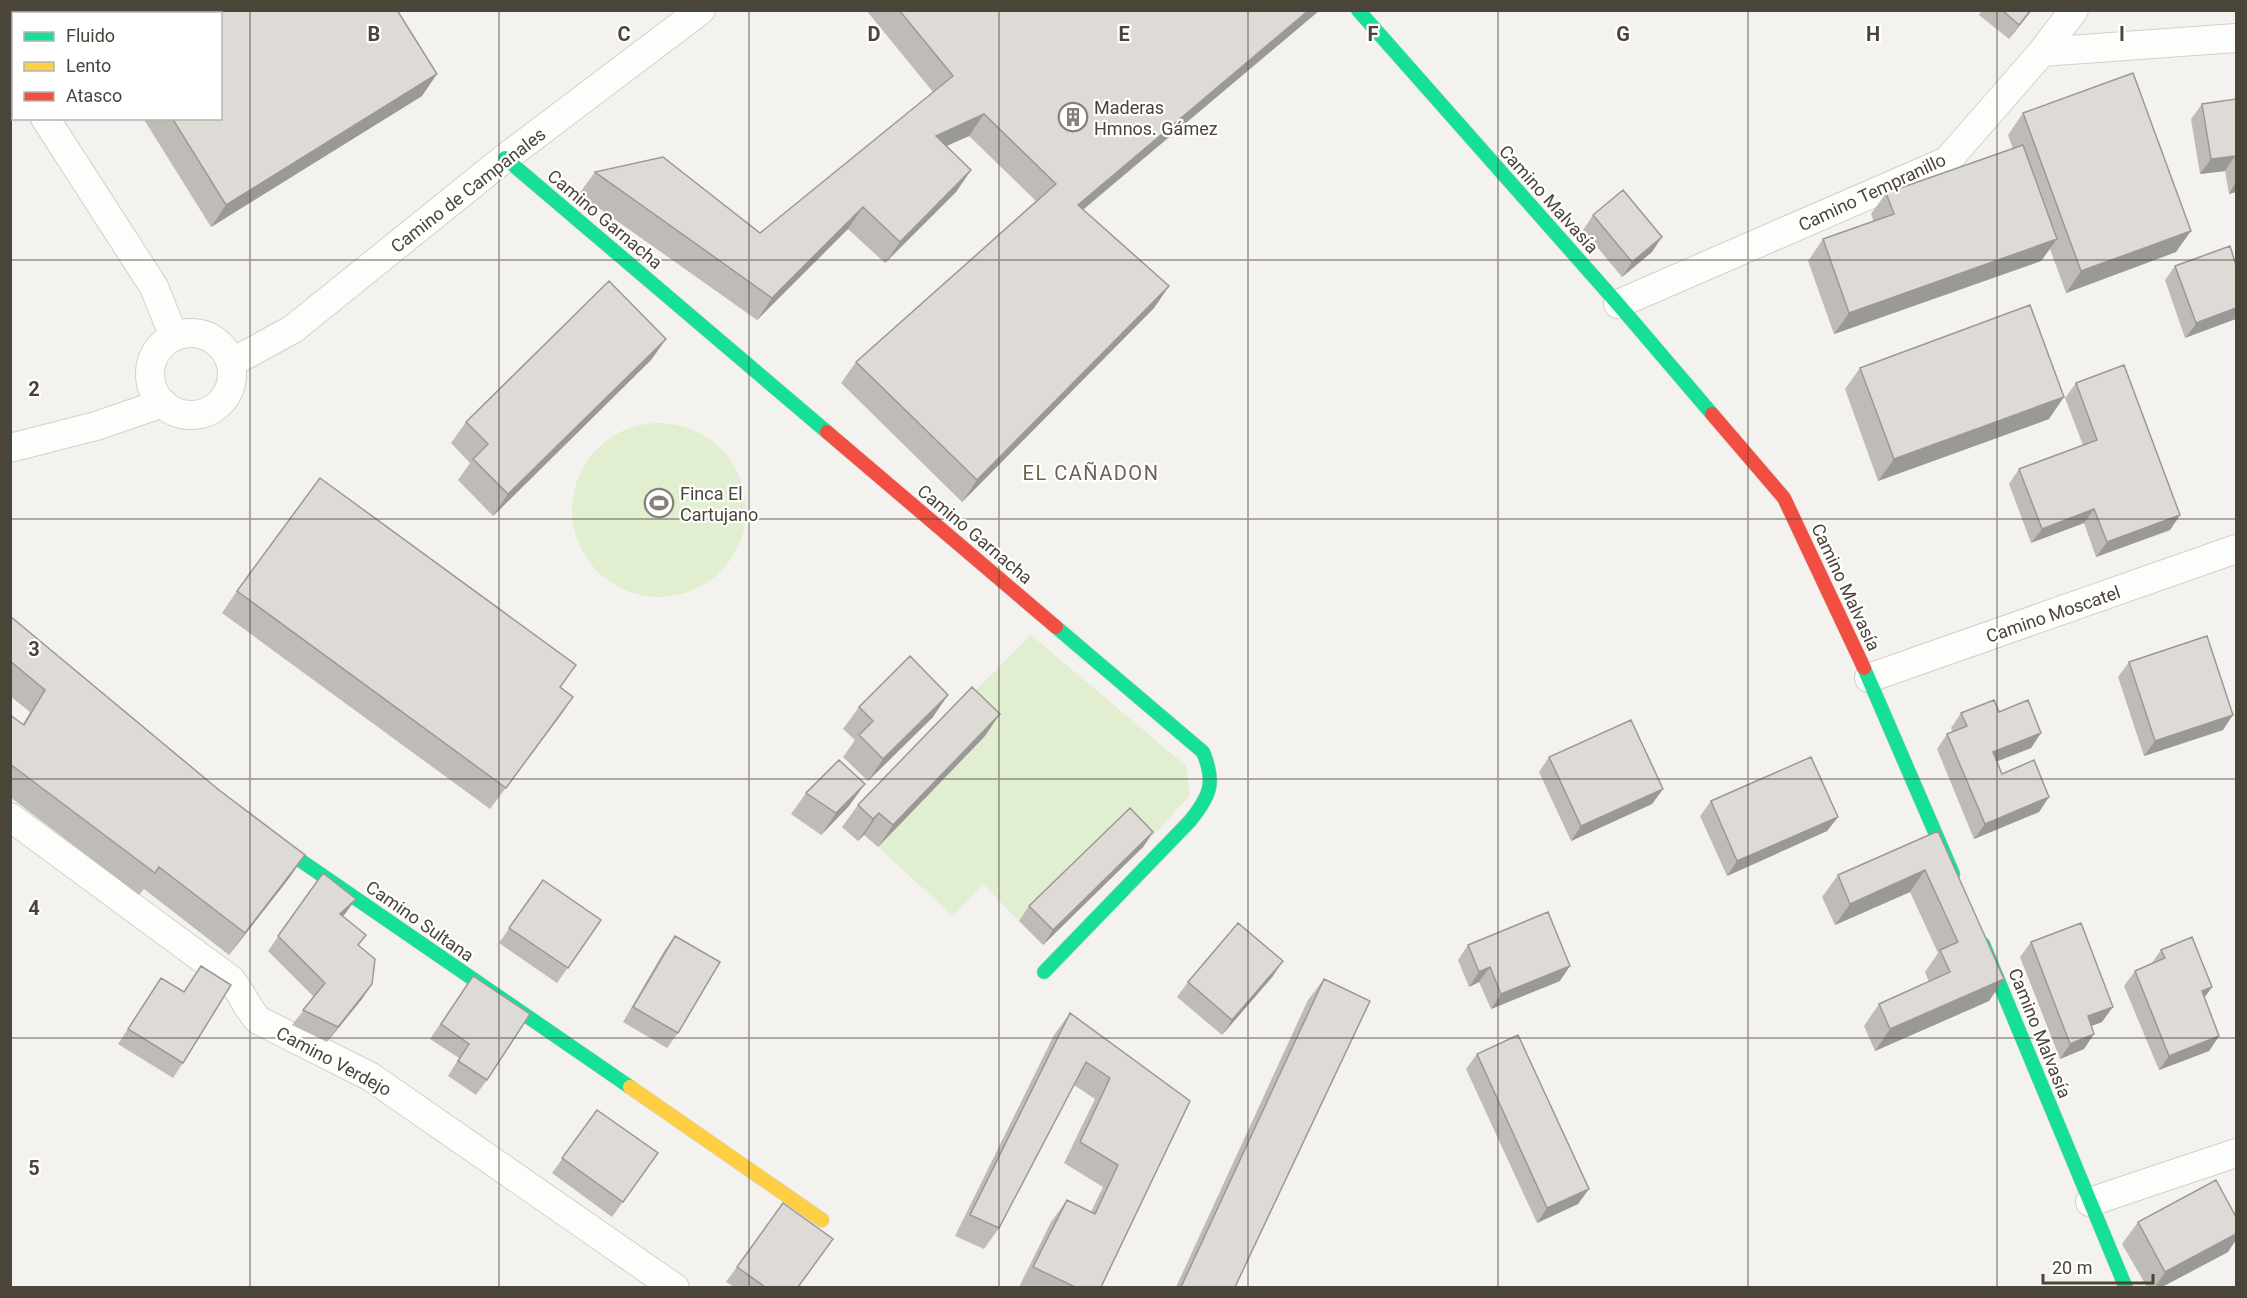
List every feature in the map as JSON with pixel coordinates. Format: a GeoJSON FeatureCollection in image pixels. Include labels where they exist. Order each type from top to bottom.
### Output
{"type":"FeatureCollection","features":[{"type":"Feature","properties":{"kind":"street","name":"Camino de Campanales"},"geometry":{"type":"LineString","coordinates":[[231,363],[293,329],[506,158],[701,10]]}},
{"type":"Feature","properties":{"kind":"street","name":"Camino Malvasía"},"geometry":{"type":"LineString","coordinates":[[1358,10],[1618,304],[1784,498],[1869,678],[1957,882]]}},
{"type":"Feature","properties":{"kind":"street","name":"Camino Tempranillo"},"geometry":{"type":"LineString","coordinates":[[1618,304],[1947,161],[2042,52],[2074,10]]}},
{"type":"Feature","properties":{"kind":"street"},"geometry":{"type":"LineString","coordinates":[[2042,52],[2236,38]]}},
{"type":"Feature","properties":{"kind":"street"},"geometry":{"type":"LineString","coordinates":[[46,120],[154,287],[174,337]]}},
{"type":"Feature","properties":{"kind":"street","name":"Camino Garnacha"},"geometry":{"type":"LineString","coordinates":[[506,158],[1203,752],[1211,769],[1211,784],[1205,803],[1044,972]]}},
{"type":"Feature","properties":{"kind":"street"},"geometry":{"type":"LineString","coordinates":[[188,333],[202,334],[215,340],[225,350],[231,363],[230,389],[213,409],[201,414],[188,415],[175,412],[156,395],[151,383],[150,370],[154,357],[162,345],[174,337],[188,333]]}},
{"type":"Feature","properties":{"kind":"street"},"geometry":{"type":"LineString","coordinates":[[10,448],[96,426],[163,403]]}},
{"type":"Feature","properties":{"kind":"street","name":"Camino Moscatel"},"geometry":{"type":"LineString","coordinates":[[1869,678],[2236,549]]}},
{"type":"Feature","properties":{"kind":"street","name":"Camino Verdejo"},"geometry":{"type":"LineString","coordinates":[[10,817],[230,979],[242,993],[246,1007],[258,1020],[371,1077],[675,1287]]}},
{"type":"Feature","properties":{"kind":"street","name":"Camino Sultana"},"geometry":{"type":"LineString","coordinates":[[257,831],[822,1220]]}},
{"type":"Feature","properties":{"kind":"street","name":"Camino Malvasía"},"geometry":{"type":"LineString","coordinates":[[1980,936],[2126,1287]]}},
{"type":"Feature","properties":{"kind":"street"},"geometry":{"type":"LineString","coordinates":[[2090,1202],[2236,1153]]}},
{"type":"Feature","properties":{"kind":"green space","name":"Finca El Cartujano"},"geometry":{"type":"Polygon","coordinates":[[[659,423],[692,430],[707,438],[720,449],[731,462],[739,477],[746,510],[739,543],[731,558],[720,571],[707,582],[692,590],[659,597],[626,590],[611,582],[598,571],[587,558],[579,543],[572,510],[579,477],[587,462],[598,449],[611,438],[626,430],[659,423]]]}},
{"type":"Feature","properties":{"kind":"green space"},"geometry":{"type":"Polygon","coordinates":[[[1031,635],[1186,766],[1190,795],[1143,847],[1119,824],[1019,921],[983,884],[953,916],[878,847],[985,736],[957,709],[1031,635]]]}},
{"type":"Feature","properties":{"kind":"building"},"geometry":{"type":"Polygon","coordinates":[[[104,10],[397,10],[437,74],[226,205],[173,120],[222,120],[222,12],[104,12],[104,10]]]}},
{"type":"Feature","properties":{"kind":"building"},"geometry":{"type":"Polygon","coordinates":[[[899,10],[1309,10],[1078,205],[1169,286],[977,480],[856,362],[1056,184],[984,114],[936,136],[971,170],[900,242],[863,207],[772,298],[595,172],[663,157],[760,233],[953,76],[899,10]]]}},
{"type":"Feature","properties":{"kind":"building"},"geometry":{"type":"Polygon","coordinates":[[[2002,10],[2031,10],[2019,25],[2002,10]]]}},
{"type":"Feature","properties":{"kind":"building"},"geometry":{"type":"Polygon","coordinates":[[[2133,73],[2191,231],[2081,271],[2023,113],[2133,73]]]}},
{"type":"Feature","properties":{"kind":"building"},"geometry":{"type":"Polygon","coordinates":[[[2236,99],[2236,164],[2235,156],[2211,159],[2202,104],[2236,99]]]}},
{"type":"Feature","properties":{"kind":"building"},"geometry":{"type":"Polygon","coordinates":[[[2023,145],[2057,239],[1849,313],[1823,239],[1894,214],[1886,193],[2023,145]]]}},
{"type":"Feature","properties":{"kind":"building"},"geometry":{"type":"Polygon","coordinates":[[[1623,190],[1662,237],[1632,262],[1593,215],[1623,190]]]}},
{"type":"Feature","properties":{"kind":"building"},"geometry":{"type":"Polygon","coordinates":[[[2230,246],[2236,265],[2236,308],[2196,323],[2175,266],[2230,246]]]}},
{"type":"Feature","properties":{"kind":"building"},"geometry":{"type":"Polygon","coordinates":[[[609,281],[666,339],[508,494],[473,459],[488,444],[466,422],[609,281]]]}},
{"type":"Feature","properties":{"kind":"building"},"geometry":{"type":"Polygon","coordinates":[[[2030,305],[2064,397],[1894,459],[1860,368],[2030,305]]]}},
{"type":"Feature","properties":{"kind":"building"},"geometry":{"type":"Polygon","coordinates":[[[2124,365],[2180,515],[2107,542],[2094,509],[2042,529],[2019,469],[2097,440],[2076,383],[2124,365]]]}},
{"type":"Feature","properties":{"kind":"building"},"geometry":{"type":"Polygon","coordinates":[[[320,478],[576,665],[560,687],[573,697],[506,788],[237,591],[320,478]]]}},
{"type":"Feature","properties":{"kind":"building"},"geometry":{"type":"Polygon","coordinates":[[[10,616],[219,790],[305,855],[245,933],[159,867],[155,873],[10,764],[10,715],[24,725],[45,690],[10,661],[10,616]]]}},
{"type":"Feature","properties":{"kind":"building"},"geometry":{"type":"Polygon","coordinates":[[[2207,636],[2233,715],[2155,741],[2129,662],[2207,636]]]}},
{"type":"Feature","properties":{"kind":"building"},"geometry":{"type":"Polygon","coordinates":[[[910,656],[948,695],[883,759],[859,735],[873,721],[859,707],[910,656]]]}},
{"type":"Feature","properties":{"kind":"building"},"geometry":{"type":"Polygon","coordinates":[[[972,687],[1000,714],[893,825],[879,813],[873,819],[858,805],[972,687]]]}},
{"type":"Feature","properties":{"kind":"building"},"geometry":{"type":"Polygon","coordinates":[[[1994,700],[1999,712],[2028,700],[2041,733],[1993,752],[2002,774],[2034,760],[2049,797],[1985,824],[1947,734],[1967,726],[1961,713],[1994,700]]]}},
{"type":"Feature","properties":{"kind":"building"},"geometry":{"type":"Polygon","coordinates":[[[1631,720],[1663,789],[1581,826],[1549,757],[1631,720]]]}},
{"type":"Feature","properties":{"kind":"building"},"geometry":{"type":"Polygon","coordinates":[[[1811,757],[1838,817],[1737,861],[1711,801],[1811,757]]]}},
{"type":"Feature","properties":{"kind":"building"},"geometry":{"type":"Polygon","coordinates":[[[839,760],[865,784],[836,813],[806,793],[839,760]]]}},
{"type":"Feature","properties":{"kind":"building"},"geometry":{"type":"Polygon","coordinates":[[[1130,808],[1153,832],[1053,930],[1029,906],[1130,808]]]}},
{"type":"Feature","properties":{"kind":"building"},"geometry":{"type":"Polygon","coordinates":[[[1938,831],[2004,979],[1890,1029],[1879,1004],[1950,972],[1940,950],[1958,942],[1925,870],[1850,904],[1838,875],[1938,831]]]}},
{"type":"Feature","properties":{"kind":"building"},"geometry":{"type":"Polygon","coordinates":[[[323,873],[356,899],[340,914],[366,935],[358,945],[375,959],[372,984],[338,1027],[303,1010],[325,983],[278,936],[323,873]]]}},
{"type":"Feature","properties":{"kind":"building"},"geometry":{"type":"Polygon","coordinates":[[[543,880],[601,920],[568,968],[509,928],[543,880]]]}},
{"type":"Feature","properties":{"kind":"building"},"geometry":{"type":"Polygon","coordinates":[[[1548,912],[1570,966],[1501,994],[1490,967],[1479,972],[1468,945],[1548,912]]]}},
{"type":"Feature","properties":{"kind":"building"},"geometry":{"type":"Polygon","coordinates":[[[1238,923],[1283,961],[1232,1020],[1188,982],[1238,923]]]}},
{"type":"Feature","properties":{"kind":"building"},"geometry":{"type":"Polygon","coordinates":[[[2081,923],[2113,1007],[2088,1016],[2094,1034],[2070,1044],[2031,942],[2081,923]]]}},
{"type":"Feature","properties":{"kind":"building"},"geometry":{"type":"Polygon","coordinates":[[[675,936],[720,962],[678,1033],[633,1007],[675,936]]]}},
{"type":"Feature","properties":{"kind":"building"},"geometry":{"type":"Polygon","coordinates":[[[2192,937],[2212,987],[2202,991],[2219,1036],[2169,1056],[2135,971],[2165,958],[2161,950],[2192,937]]]}},
{"type":"Feature","properties":{"kind":"building"},"geometry":{"type":"Polygon","coordinates":[[[201,966],[231,985],[183,1063],[128,1029],[161,978],[184,992],[201,966]]]}},
{"type":"Feature","properties":{"kind":"building"},"geometry":{"type":"Polygon","coordinates":[[[473,976],[530,1014],[487,1080],[458,1061],[469,1044],[441,1024],[473,976]]]}},
{"type":"Feature","properties":{"kind":"building"},"geometry":{"type":"Polygon","coordinates":[[[1324,979],[1370,1001],[1235,1287],[1181,1287],[1324,979]]]}},
{"type":"Feature","properties":{"kind":"building"},"geometry":{"type":"Polygon","coordinates":[[[1070,1013],[1190,1101],[1101,1287],[1075,1287],[1033,1267],[1067,1200],[1095,1214],[1118,1165],[1080,1142],[1110,1078],[1086,1062],[999,1228],[970,1215],[1070,1013]]]}},
{"type":"Feature","properties":{"kind":"building"},"geometry":{"type":"Polygon","coordinates":[[[1518,1035],[1589,1189],[1547,1208],[1477,1054],[1518,1035]]]}},
{"type":"Feature","properties":{"kind":"building"},"geometry":{"type":"Polygon","coordinates":[[[597,1110],[658,1153],[623,1202],[562,1158],[597,1110]]]}},
{"type":"Feature","properties":{"kind":"building"},"geometry":{"type":"Polygon","coordinates":[[[2216,1180],[2236,1217],[2236,1234],[2165,1272],[2138,1222],[2216,1180]]]}},
{"type":"Feature","properties":{"kind":"building"},"geometry":{"type":"Polygon","coordinates":[[[783,1203],[833,1239],[798,1287],[765,1287],[737,1267],[783,1203]]]}},
{"type":"Feature","properties":{"kind":"traffic: fast"},"geometry":{"type":"LineString","coordinates":[[1358,10],[1712,414]]}},
{"type":"Feature","properties":{"kind":"traffic: fast"},"geometry":{"type":"LineString","coordinates":[[505,158],[827,432]]}},
{"type":"Feature","properties":{"kind":"traffic: fast"},"geometry":{"type":"LineString","coordinates":[[1044,972],[1190,821],[1202,804],[1210,781],[1203,752],[1056,627]]}},
{"type":"Feature","properties":{"kind":"traffic: fast"},"geometry":{"type":"LineString","coordinates":[[1864,668],[1953,874]]}},
{"type":"Feature","properties":{"kind":"traffic: fast"},"geometry":{"type":"LineString","coordinates":[[265,836],[630,1087]]}},
{"type":"Feature","properties":{"kind":"traffic: fast"},"geometry":{"type":"LineString","coordinates":[[1983,944],[2126,1288]]}},
{"type":"Feature","properties":{"kind":"traffic: slow"},"geometry":{"type":"LineString","coordinates":[[630,1087],[822,1220]]}},
{"type":"Feature","properties":{"kind":"traffic: jam"},"geometry":{"type":"LineString","coordinates":[[1712,414],[1784,498],[1864,668]]}},
{"type":"Feature","properties":{"kind":"traffic: jam"},"geometry":{"type":"LineString","coordinates":[[827,432],[1056,627]]}},
{"type":"Feature","properties":{"kind":"place","name":"Maderas Hmnos. Gámez"},"geometry":{"type":"Point","coordinates":[1073,117]}},
{"type":"Feature","properties":{"kind":"place","name":"Finca El Cartujano"},"geometry":{"type":"Point","coordinates":[659,503]}},
{"type":"Feature","properties":{"kind":"district","name":"EL CAÑADON"},"geometry":{"type":"Point","coordinates":[1091,473]}}]}
